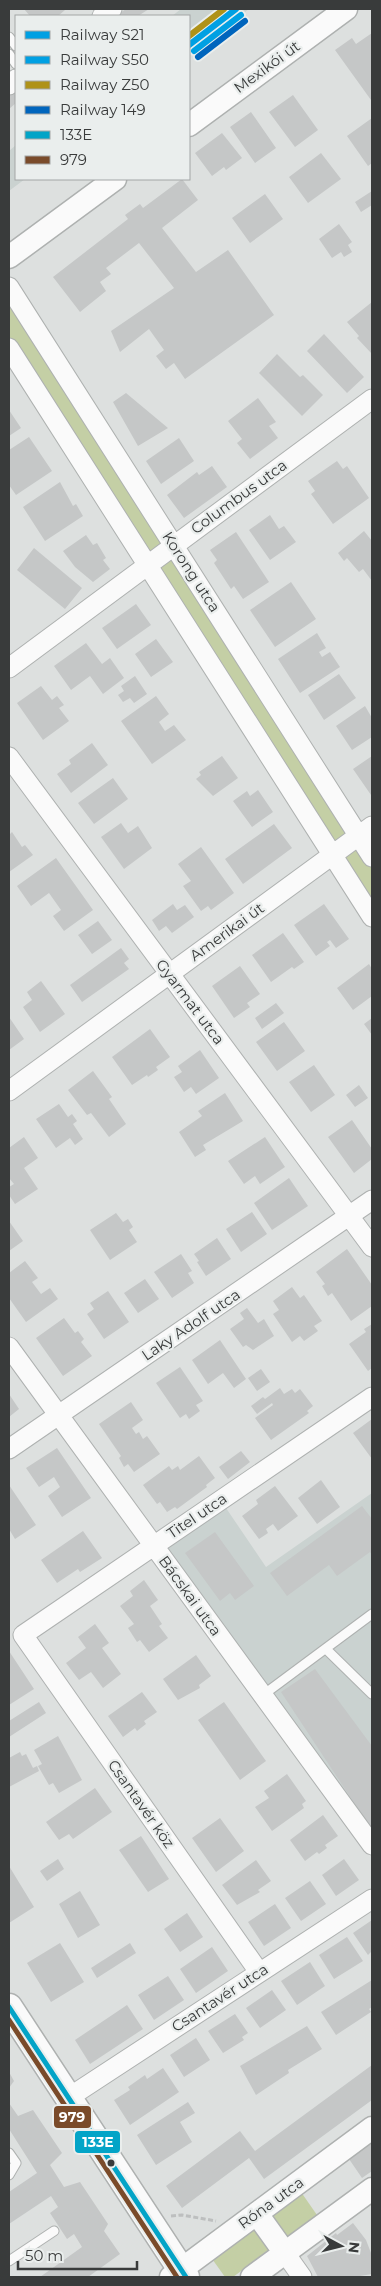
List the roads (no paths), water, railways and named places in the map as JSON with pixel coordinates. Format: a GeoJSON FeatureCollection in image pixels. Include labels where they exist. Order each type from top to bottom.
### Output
{"type":"FeatureCollection","features":[{"type":"Feature","properties":{"kind":"main road"},"geometry":{"type":"LineString","coordinates":[[9,2007],[148,2219],[179,2275]]}},
{"type":"Feature","properties":{"kind":"street","name":"Mexikói út"},"geometry":{"type":"LineString","coordinates":[[190,124],[346,9]]}},
{"type":"Feature","properties":{"kind":"street"},"geometry":{"type":"LineString","coordinates":[[9,257],[114,180]]}},
{"type":"Feature","properties":{"kind":"street","name":"Korong utca"},"geometry":{"type":"LineString","coordinates":[[9,287],[174,545],[366,831],[372,857]]}},
{"type":"Feature","properties":{"kind":"street"},"geometry":{"type":"LineString","coordinates":[[9,348],[372,917]]}},
{"type":"Feature","properties":{"kind":"street","name":"Columbus utca"},"geometry":{"type":"LineString","coordinates":[[9,668],[372,399]]}},
{"type":"Feature","properties":{"kind":"street","name":"Gyarmat utca"},"geometry":{"type":"LineString","coordinates":[[9,757],[372,1247]]}},
{"type":"Feature","properties":{"kind":"street","name":"Amerikai út"},"geometry":{"type":"LineString","coordinates":[[9,1091],[366,831]]}},
{"type":"Feature","properties":{"kind":"street","name":"Laky Adolf utca"},"geometry":{"type":"LineString","coordinates":[[9,1449],[350,1217],[372,1200]]}},
{"type":"Feature","properties":{"kind":"street","name":"Bácskai utca"},"geometry":{"type":"LineString","coordinates":[[9,1347],[372,1845]]}},
{"type":"Feature","properties":{"kind":"street","name":"Titel utca"},"geometry":{"type":"LineString","coordinates":[[23,1635],[372,1396]]}},
{"type":"Feature","properties":{"kind":"street","name":"Csantavér köz"},"geometry":{"type":"LineString","coordinates":[[23,1635],[258,1972]]}},
{"type":"Feature","properties":{"kind":"street","name":"Csantavér utca"},"geometry":{"type":"LineString","coordinates":[[68,2098],[372,1898]]}},
{"type":"Feature","properties":{"kind":"street","name":"Róna utca"},"geometry":{"type":"LineString","coordinates":[[179,2275],[248,2220],[372,2128]]}},
{"type":"Feature","properties":{"kind":"street"},"geometry":{"type":"LineString","coordinates":[[252,2277],[372,2190]]}},
{"type":"Feature","properties":{"kind":"street"},"geometry":{"type":"LineString","coordinates":[[248,2220],[285,2254],[302,2277]]}},
{"type":"Feature","properties":{"kind":"lane"},"geometry":{"type":"LineString","coordinates":[[263,1695],[372,1614]]}},
{"type":"Feature","properties":{"kind":"lane"},"geometry":{"type":"LineString","coordinates":[[326,1648],[372,1694]]}},
{"type":"Feature","properties":{"kind":"lane"},"geometry":{"type":"LineString","coordinates":[[9,2153],[16,2163],[9,2175]]}},
{"type":"Feature","properties":{"kind":"lane"},"geometry":{"type":"LineString","coordinates":[[9,2261],[54,2231]]}},
{"type":"Feature","properties":{"kind":"rail line","name":"Z50"},"geometry":{"type":"LineString","coordinates":[[190,35],[224,9]]}},
{"type":"Feature","properties":{"kind":"rail line","name":"S21"},"geometry":{"type":"LineString","coordinates":[[190,44],[236,9]]}},
{"type":"Feature","properties":{"kind":"rail line","name":"S50"},"geometry":{"type":"LineString","coordinates":[[194,51],[241,15]]}},
{"type":"Feature","properties":{"kind":"rail line","name":"149"},"geometry":{"type":"LineString","coordinates":[[198,57],[245,21]]}}]}
